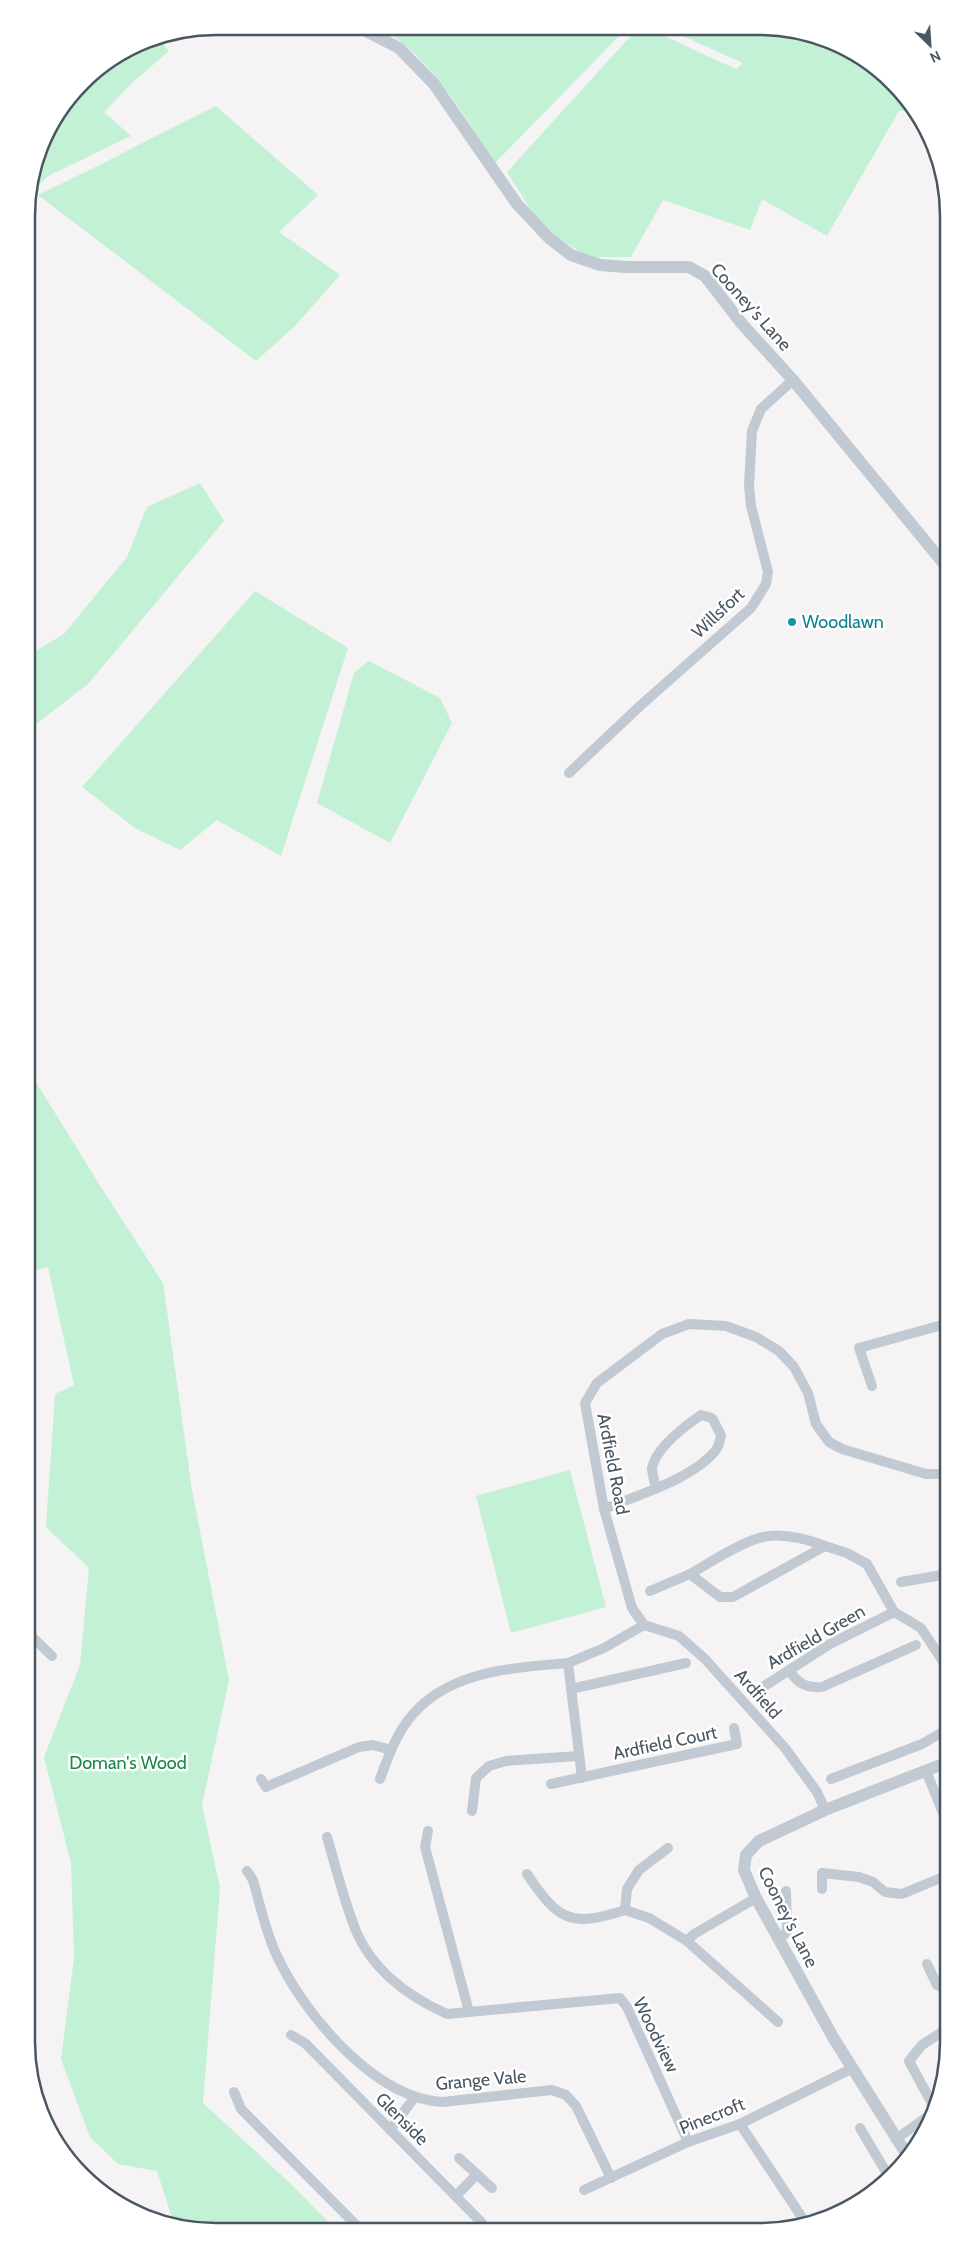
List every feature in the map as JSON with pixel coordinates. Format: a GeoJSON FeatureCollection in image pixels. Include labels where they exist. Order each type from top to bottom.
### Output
{"type":"FeatureCollection","features":[{"type":"Feature","properties":{"kind":"street","name":"Cooney's Lane"},"geometry":{"type":"LineString","coordinates":[[374,35],[399,48],[434,84],[517,204],[548,238],[571,255],[600,265],[689,267],[705,276],[742,324],[793,380],[940,559]]}},
{"type":"Feature","properties":{"kind":"street","name":"Willsfort"},"geometry":{"type":"LineString","coordinates":[[569,773],[751,608],[766,584],[768,572],[751,506],[749,485],[752,431],[761,409],[793,380]]}},
{"type":"Feature","properties":{"kind":"street","name":"Ardfield Road"},"geometry":{"type":"LineString","coordinates":[[644,1625],[632,1608],[604,1509],[585,1403],[597,1383],[657,1337],[689,1324],[726,1326],[756,1337],[779,1351],[794,1367],[801,1380],[821,1434],[835,1446],[926,1474],[940,1474]]}},
{"type":"Feature","properties":{"kind":"street"},"geometry":{"type":"LineString","coordinates":[[872,1386],[859,1348],[940,1325]]}},
{"type":"Feature","properties":{"kind":"street"},"geometry":{"type":"LineString","coordinates":[[604,1509],[656,1488],[703,1462],[717,1448],[721,1435],[712,1418],[701,1415],[680,1429],[659,1454],[652,1469],[656,1488]]}},
{"type":"Feature","properties":{"kind":"street"},"geometry":{"type":"LineString","coordinates":[[650,1590],[690,1574],[757,1538],[784,1536],[804,1538],[847,1553],[867,1564],[894,1612],[921,1628],[940,1657]]}},
{"type":"Feature","properties":{"kind":"street"},"geometry":{"type":"LineString","coordinates":[[690,1574],[720,1597],[733,1597],[825,1546]]}},
{"type":"Feature","properties":{"kind":"street"},"geometry":{"type":"LineString","coordinates":[[900,1582],[940,1575]]}},
{"type":"Feature","properties":{"kind":"street","name":"Ardfield Green"},"geometry":{"type":"LineString","coordinates":[[755,1692],[830,1644],[894,1612]]}},
{"type":"Feature","properties":{"kind":"street"},"geometry":{"type":"LineString","coordinates":[[380,1779],[391,1750],[412,1715],[429,1700],[451,1687],[476,1675],[490,1672],[568,1663],[604,1648],[644,1625]]}},
{"type":"Feature","properties":{"kind":"street","name":"Ardfield"},"geometry":{"type":"LineString","coordinates":[[644,1625],[679,1636],[705,1659],[785,1748],[817,1792],[825,1810]]}},
{"type":"Feature","properties":{"kind":"street"},"geometry":{"type":"LineString","coordinates":[[35,1640],[52,1656]]}},
{"type":"Feature","properties":{"kind":"street"},"geometry":{"type":"LineString","coordinates":[[789,1670],[795,1680],[801,1685],[811,1688],[822,1687],[916,1645]]}},
{"type":"Feature","properties":{"kind":"street"},"geometry":{"type":"LineString","coordinates":[[551,1784],[582,1778],[568,1663]]}},
{"type":"Feature","properties":{"kind":"street"},"geometry":{"type":"LineString","coordinates":[[571,1689],[686,1663]]}},
{"type":"Feature","properties":{"kind":"street","name":"Ardfield Court"},"geometry":{"type":"LineString","coordinates":[[582,1778],[737,1744],[734,1728]]}},
{"type":"Feature","properties":{"kind":"street"},"geometry":{"type":"LineString","coordinates":[[831,1779],[922,1744],[940,1733]]}},
{"type":"Feature","properties":{"kind":"street"},"geometry":{"type":"LineString","coordinates":[[262,1778],[266,1787],[359,1747],[373,1745],[391,1750]]}},
{"type":"Feature","properties":{"kind":"street"},"geometry":{"type":"LineString","coordinates":[[472,1811],[476,1778],[489,1766],[506,1761],[578,1756]]}},
{"type":"Feature","properties":{"kind":"street","name":"Cooney's Lane"},"geometry":{"type":"LineString","coordinates":[[904,2151],[851,2069],[756,1898],[745,1877],[744,1870],[746,1855],[759,1841],[825,1810],[940,1765]]}},
{"type":"Feature","properties":{"kind":"street"},"geometry":{"type":"LineString","coordinates":[[926,1771],[940,1805]]}},
{"type":"Feature","properties":{"kind":"street"},"geometry":{"type":"LineString","coordinates":[[327,1837],[357,1932],[372,1958],[398,1987],[422,2003],[447,2014],[469,2012],[425,1847],[428,1831]]}},
{"type":"Feature","properties":{"kind":"street"},"geometry":{"type":"LineString","coordinates":[[625,1910],[627,1889],[639,1870],[668,1848]]}},
{"type":"Feature","properties":{"kind":"street","name":"Grange Vale"},"geometry":{"type":"LineString","coordinates":[[247,1871],[253,1880],[276,1955],[290,1980],[315,2017],[362,2065],[388,2083],[427,2101],[443,2102],[552,2090],[566,2095],[576,2106],[611,2178]]}},
{"type":"Feature","properties":{"kind":"street"},"geometry":{"type":"LineString","coordinates":[[822,1889],[822,1873],[859,1877],[872,1882],[885,1892],[902,1894],[940,1879]]}},
{"type":"Feature","properties":{"kind":"street"},"geometry":{"type":"LineString","coordinates":[[527,1874],[545,1902],[554,1909],[574,1918],[589,1920],[625,1910],[649,1918],[687,1941],[778,2022]]}},
{"type":"Feature","properties":{"kind":"street"},"geometry":{"type":"LineString","coordinates":[[778,1938],[787,1933],[786,1891]]}},
{"type":"Feature","properties":{"kind":"street"},"geometry":{"type":"LineString","coordinates":[[687,1941],[694,1934],[756,1898]]}},
{"type":"Feature","properties":{"kind":"street"},"geometry":{"type":"LineString","coordinates":[[927,1964],[937,1985],[940,1986]]}},
{"type":"Feature","properties":{"kind":"street","name":"Woodview"},"geometry":{"type":"LineString","coordinates":[[469,2012],[620,1998],[627,2007],[688,2142]]}},
{"type":"Feature","properties":{"kind":"street"},"geometry":{"type":"LineString","coordinates":[[930,2099],[909,2061],[922,2045],[940,2033]]}},
{"type":"Feature","properties":{"kind":"street","name":"Glenside"},"geometry":{"type":"LineString","coordinates":[[291,2035],[305,2043],[482,2223]]}},
{"type":"Feature","properties":{"kind":"street","name":"Pinecroft"},"geometry":{"type":"LineString","coordinates":[[584,2190],[688,2142],[740,2124],[851,2069]]}},
{"type":"Feature","properties":{"kind":"street"},"geometry":{"type":"LineString","coordinates":[[234,2092],[241,2109],[354,2223]]}},
{"type":"Feature","properties":{"kind":"street"},"geometry":{"type":"LineString","coordinates":[[390,2130],[415,2097]]}},
{"type":"Feature","properties":{"kind":"street"},"geometry":{"type":"LineString","coordinates":[[896,2139],[922,2121]]}},
{"type":"Feature","properties":{"kind":"street"},"geometry":{"type":"LineString","coordinates":[[740,2124],[802,2218]]}},
{"type":"Feature","properties":{"kind":"street"},"geometry":{"type":"LineString","coordinates":[[860,2128],[886,2171]]}},
{"type":"Feature","properties":{"kind":"street"},"geometry":{"type":"LineString","coordinates":[[460,2158],[492,2188]]}},
{"type":"Feature","properties":{"kind":"street"},"geometry":{"type":"LineString","coordinates":[[456,2196],[477,2174]]}},
{"type":"Feature","properties":{"kind":"green space"},"geometry":{"type":"Polygon","coordinates":[[[392,35],[620,35],[495,163],[458,107],[430,70],[392,35]]]}},
{"type":"Feature","properties":{"kind":"green space"},"geometry":{"type":"Polygon","coordinates":[[[632,35],[662,35],[736,69],[743,63],[680,35],[771,35],[806,41],[850,59],[869,72],[887,88],[906,111],[899,111],[827,236],[762,199],[750,230],[663,200],[631,257],[589,257],[558,238],[534,215],[507,172],[632,35]]]}},
{"type":"Feature","properties":{"kind":"green space"},"geometry":{"type":"Polygon","coordinates":[[[162,44],[169,51],[132,83],[104,112],[131,136],[48,176],[38,186],[41,169],[49,147],[59,125],[72,106],[106,72],[125,59],[162,44]]]}},
{"type":"Feature","properties":{"kind":"green space"},"geometry":{"type":"Polygon","coordinates":[[[216,106],[318,195],[279,232],[340,275],[295,326],[256,361],[38,195],[216,106]]]}},
{"type":"Feature","properties":{"kind":"green space"},"geometry":{"type":"Polygon","coordinates":[[[200,483],[224,521],[89,683],[35,726],[35,651],[64,634],[127,557],[147,507],[200,483]]]}},
{"type":"Feature","properties":{"kind":"green space"},"geometry":{"type":"Polygon","coordinates":[[[255,591],[348,648],[281,856],[217,820],[180,850],[135,828],[82,787],[255,591]]]}},
{"type":"Feature","properties":{"kind":"green space"},"geometry":{"type":"Polygon","coordinates":[[[369,661],[440,698],[452,723],[390,843],[317,803],[354,673],[369,661]]]}},
{"type":"Feature","properties":{"kind":"green space","name":"Doman's Wood"},"geometry":{"type":"Polygon","coordinates":[[[35,1081],[163,1283],[192,1490],[229,1680],[202,1805],[220,1888],[203,2103],[291,2184],[329,2223],[204,2223],[172,2218],[157,2171],[118,2164],[90,2137],[61,2059],[74,1958],[71,1863],[44,1757],[80,1665],[89,1568],[46,1527],[55,1394],[74,1385],[48,1267],[35,1271],[35,1081]]]}},
{"type":"Feature","properties":{"kind":"green space"},"geometry":{"type":"Polygon","coordinates":[[[570,1470],[606,1607],[511,1633],[476,1496],[570,1470]]]}},
{"type":"Feature","properties":{"kind":"place","name":"Woodlawn"},"geometry":{"type":"Point","coordinates":[792,622]}}]}
